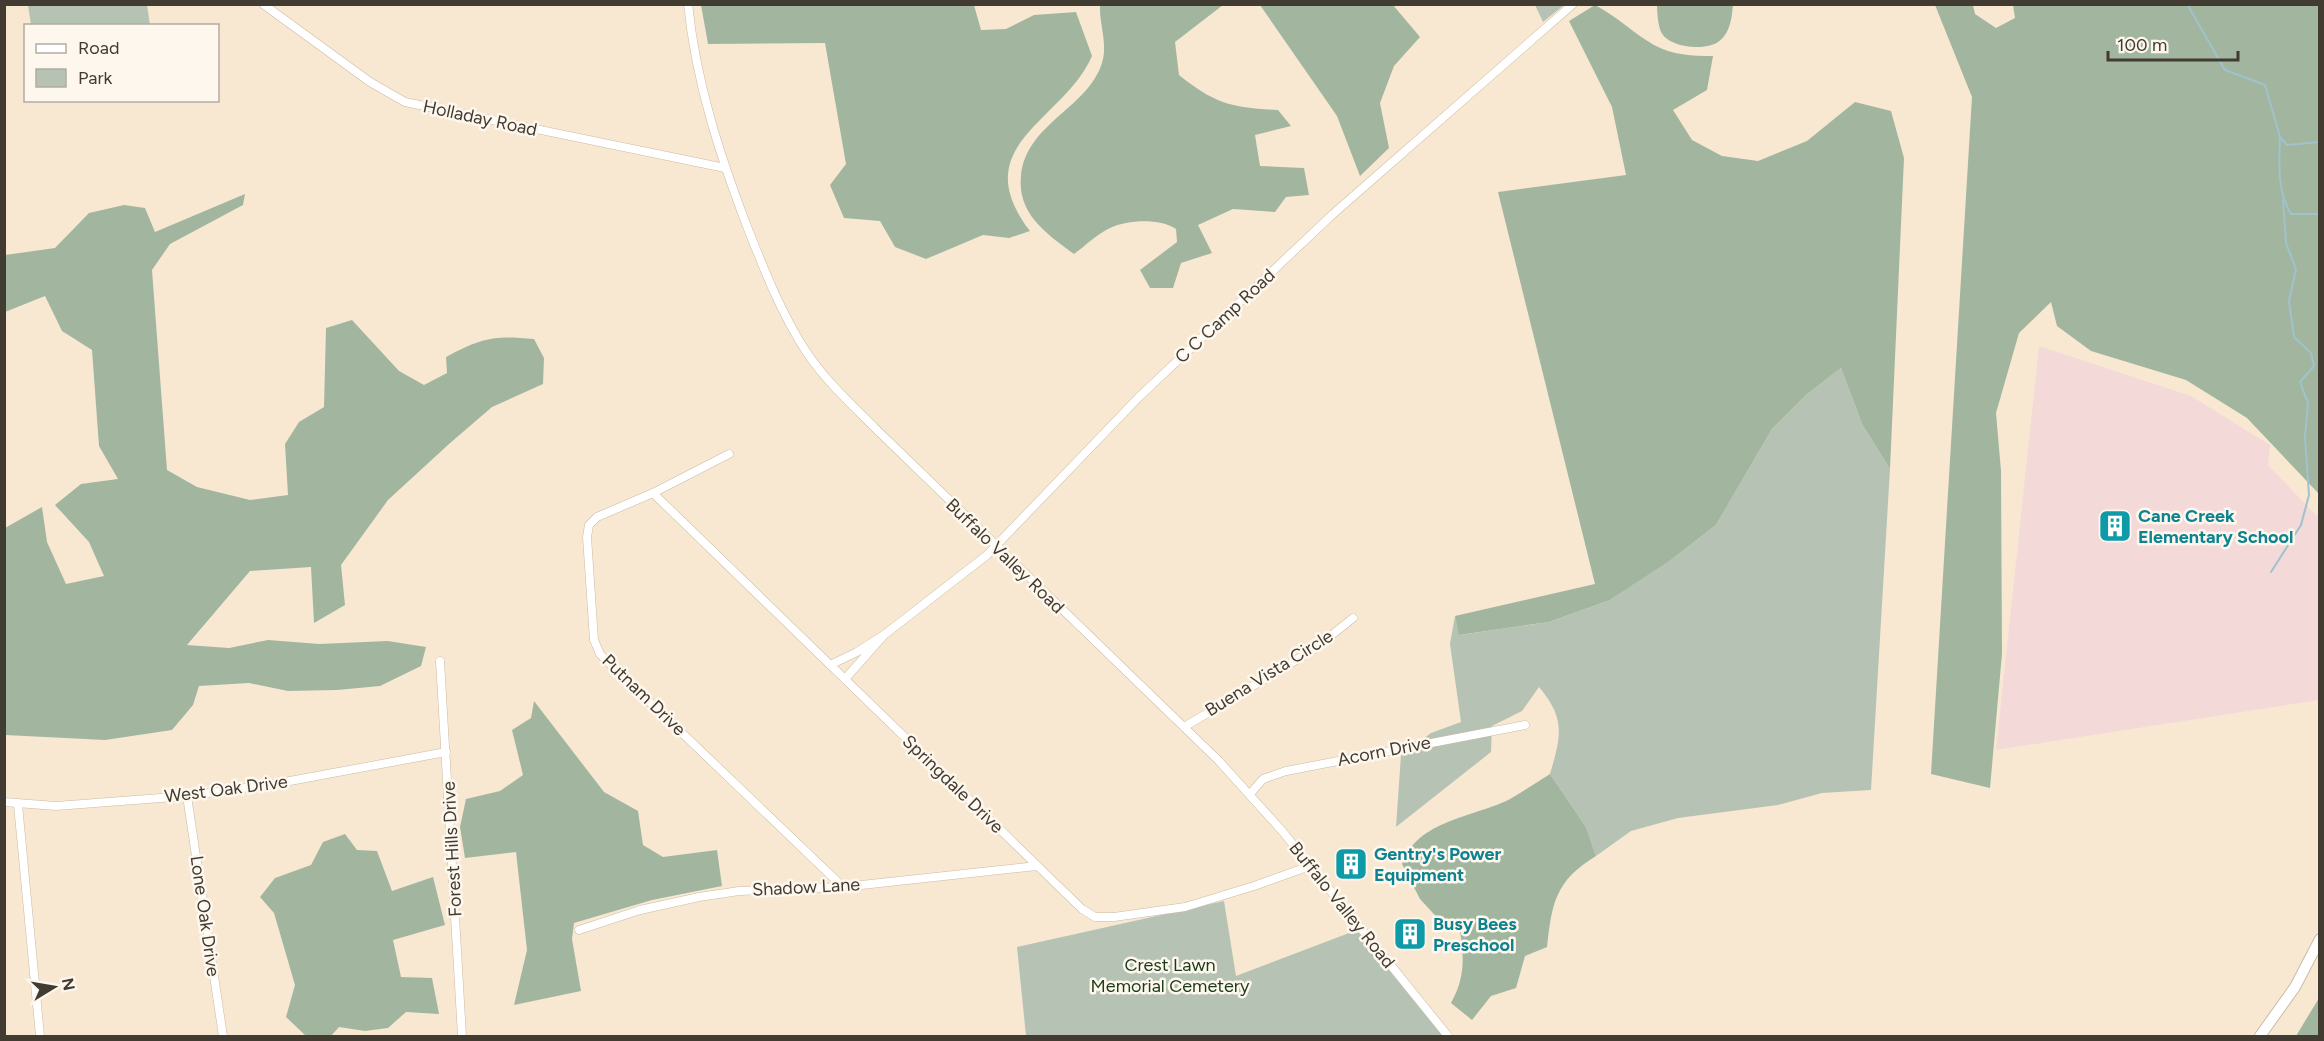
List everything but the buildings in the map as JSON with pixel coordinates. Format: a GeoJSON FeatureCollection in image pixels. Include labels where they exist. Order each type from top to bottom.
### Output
{"type":"FeatureCollection","features":[{"type":"Feature","properties":{"kind":"street","name":"Holladay Road"},"geometry":{"type":"LineString","coordinates":[[263,4],[370,82],[405,102],[725,168]]}},
{"type":"Feature","properties":{"kind":"street","name":"Buffalo Valley Road"},"geometry":{"type":"LineString","coordinates":[[688,4],[700,83],[725,168],[772,288],[809,356],[835,388],[994,546],[1184,727],[1250,794],[1448,1036]]}},
{"type":"Feature","properties":{"kind":"street","name":"C C Camp Road"},"geometry":{"type":"LineString","coordinates":[[884,635],[973,567],[1138,397],[1333,214],[1573,4]]}},
{"type":"Feature","properties":{"kind":"street","name":"Putnam Drive"},"geometry":{"type":"LineString","coordinates":[[729,454],[652,493],[597,517],[589,525],[587,537],[594,640],[600,654],[843,887]]}},
{"type":"Feature","properties":{"kind":"street","name":"Springdale Drive"},"geometry":{"type":"LineString","coordinates":[[652,493],[1037,866],[1082,909],[1095,917],[1114,918],[1212,900],[1310,866]]}},
{"type":"Feature","properties":{"kind":"street","name":"Buena Vista Circle"},"geometry":{"type":"LineString","coordinates":[[1184,727],[1288,666],[1353,618]]}},
{"type":"Feature","properties":{"kind":"street"},"geometry":{"type":"LineString","coordinates":[[830,665],[884,635]]}},
{"type":"Feature","properties":{"kind":"street"},"geometry":{"type":"LineString","coordinates":[[845,680],[884,635]]}},
{"type":"Feature","properties":{"kind":"street","name":"Forest Hills Drive"},"geometry":{"type":"LineString","coordinates":[[441,661],[462,1036]]}},
{"type":"Feature","properties":{"kind":"street","name":"Acorn Drive"},"geometry":{"type":"LineString","coordinates":[[1250,794],[1263,779],[1286,771],[1525,725]]}},
{"type":"Feature","properties":{"kind":"street","name":"West Oak Drive"},"geometry":{"type":"LineString","coordinates":[[4,802],[18,805],[56,806],[188,796],[279,783],[446,752]]}},
{"type":"Feature","properties":{"kind":"street","name":"Lone Oak Drive"},"geometry":{"type":"LineString","coordinates":[[188,796],[223,1036]]}},
{"type":"Feature","properties":{"kind":"street"},"geometry":{"type":"LineString","coordinates":[[18,805],[40,1036]]}},
{"type":"Feature","properties":{"kind":"street","name":"Shadow Lane"},"geometry":{"type":"LineString","coordinates":[[579,930],[640,910],[739,891],[843,887],[1037,866]]}},
{"type":"Feature","properties":{"kind":"street"},"geometry":{"type":"LineString","coordinates":[[2260,1036],[2295,987],[2319,939]]}},
{"type":"Feature","properties":{"kind":"shaded area"},"geometry":{"type":"Polygon","coordinates":[[[2039,346],[2191,396],[2270,445],[2268,465],[2319,518],[2319,700],[1996,750],[2039,346]]]}},
{"type":"Feature","properties":{"kind":"green space"},"geometry":{"type":"Polygon","coordinates":[[[1733,4],[1728,30],[1722,39],[1712,45],[1696,47],[1679,45],[1671,42],[1661,32],[1657,5],[1733,4]]]}},
{"type":"Feature","properties":{"kind":"green space"},"geometry":{"type":"Polygon","coordinates":[[[28,5],[147,5],[150,24],[31,24],[28,5]]]}},
{"type":"Feature","properties":{"kind":"green space"},"geometry":{"type":"Polygon","coordinates":[[[701,5],[974,5],[981,30],[1006,29],[1034,15],[1076,12],[1092,56],[1079,79],[1026,136],[1013,155],[1008,177],[1013,201],[1030,231],[1009,238],[983,235],[926,259],[895,247],[880,221],[844,218],[830,185],[846,164],[825,43],[708,44],[701,5]]]}},
{"type":"Feature","properties":{"kind":"green space"},"geometry":{"type":"Polygon","coordinates":[[[1100,5],[1223,5],[1175,42],[1179,75],[1203,92],[1225,103],[1249,108],[1278,110],[1291,126],[1255,135],[1260,166],[1304,168],[1309,195],[1286,197],[1275,212],[1233,209],[1198,225],[1212,253],[1181,263],[1173,288],[1150,288],[1140,270],[1177,242],[1176,229],[1161,223],[1143,221],[1117,225],[1074,254],[1044,231],[1029,212],[1021,189],[1021,176],[1026,157],[1034,142],[1074,103],[1097,76],[1104,52],[1100,5]]]}},
{"type":"Feature","properties":{"kind":"green space"},"geometry":{"type":"Polygon","coordinates":[[[1260,5],[1393,5],[1420,37],[1394,66],[1380,103],[1389,148],[1360,176],[1337,116],[1260,5]]]}},
{"type":"Feature","properties":{"kind":"green space"},"geometry":{"type":"Polygon","coordinates":[[[1535,5],[1564,5],[1543,22],[1535,5]]]}},
{"type":"Feature","properties":{"kind":"green space"},"geometry":{"type":"Polygon","coordinates":[[[1595,5],[1661,48],[1683,54],[1713,56],[1707,90],[1673,110],[1692,140],[1722,156],[1758,161],[1807,141],[1855,102],[1891,111],[1904,158],[1890,469],[1862,424],[1841,368],[1806,395],[1772,429],[1716,525],[1667,563],[1610,600],[1549,622],[1459,635],[1455,616],[1595,584],[1498,192],[1626,175],[1612,107],[1569,21],[1595,5]]]}},
{"type":"Feature","properties":{"kind":"green space"},"geometry":{"type":"Polygon","coordinates":[[[1935,5],[1973,5],[1975,14],[1996,28],[2015,18],[2013,5],[2319,5],[2319,494],[2247,418],[2186,380],[2091,351],[2057,326],[2051,302],[2019,333],[1996,413],[2001,471],[2002,654],[1990,788],[1931,774],[1972,97],[1935,5]]]}},
{"type":"Feature","properties":{"kind":"green space"},"geometry":{"type":"Polygon","coordinates":[[[245,194],[243,205],[170,244],[152,270],[167,470],[197,487],[250,500],[288,495],[285,444],[299,422],[324,407],[326,328],[352,320],[399,371],[424,385],[447,373],[446,357],[488,339],[508,337],[534,339],[544,358],[543,384],[492,407],[388,500],[341,565],[345,605],[314,623],[311,567],[250,571],[187,645],[229,648],[268,640],[319,644],[388,641],[426,647],[421,666],[380,686],[337,690],[288,691],[249,683],[199,686],[193,705],[172,730],[105,740],[5,735],[5,528],[42,507],[47,542],[66,584],[104,576],[89,542],[55,505],[81,484],[118,479],[99,446],[92,350],[62,331],[45,296],[5,312],[5,255],[55,248],[89,213],[124,205],[145,208],[155,232],[245,194]]]}},
{"type":"Feature","properties":{"kind":"green space"},"geometry":{"type":"Polygon","coordinates":[[[1841,368],[1862,424],[1890,469],[1871,790],[1822,793],[1778,805],[1678,818],[1631,831],[1596,856],[1586,827],[1550,774],[1557,749],[1559,728],[1554,709],[1539,687],[1522,711],[1492,726],[1491,752],[1396,827],[1401,755],[1431,733],[1461,722],[1450,644],[1455,616],[1460,635],[1549,622],[1610,600],[1667,563],[1716,525],[1772,429],[1806,395],[1841,368]]]}},
{"type":"Feature","properties":{"kind":"green space"},"geometry":{"type":"Polygon","coordinates":[[[534,701],[604,792],[638,811],[643,845],[663,857],[717,850],[722,886],[652,900],[574,923],[572,939],[581,991],[514,1005],[527,950],[516,852],[465,858],[460,827],[466,799],[500,791],[523,775],[512,730],[531,718],[534,701]]]}},
{"type":"Feature","properties":{"kind":"green space"},"geometry":{"type":"Polygon","coordinates":[[[1550,774],[1586,827],[1596,856],[1582,865],[1564,884],[1554,905],[1547,947],[1525,956],[1516,988],[1491,996],[1472,1020],[1451,1003],[1459,984],[1463,965],[1459,925],[1444,925],[1420,899],[1402,864],[1410,849],[1420,838],[1434,829],[1510,799],[1550,774]]]}},
{"type":"Feature","properties":{"kind":"green space"},"geometry":{"type":"Polygon","coordinates":[[[345,834],[357,850],[377,851],[392,891],[433,877],[445,925],[393,940],[401,977],[432,978],[439,1014],[406,1012],[388,1028],[365,1031],[339,1027],[331,1036],[306,1036],[286,1017],[295,985],[274,913],[260,897],[275,878],[311,865],[323,842],[345,834]]]}},
{"type":"Feature","properties":{"kind":"green space","name":"Crest Lawn Memorial Cemetery"},"geometry":{"type":"Polygon","coordinates":[[[1224,901],[1236,976],[1357,930],[1443,1036],[1026,1036],[1017,947],[1224,901]]]}},
{"type":"Feature","properties":{"kind":"green space"},"geometry":{"type":"Polygon","coordinates":[[[2319,998],[2319,1036],[2296,1036],[2319,998]]]}},
{"type":"Feature","properties":{"kind":"waterway"},"geometry":{"type":"LineString","coordinates":[[2187,4],[2225,70],[2265,85],[2280,137],[2287,145],[2320,142]]}},
{"type":"Feature","properties":{"kind":"waterway"},"geometry":{"type":"LineString","coordinates":[[2280,138],[2279,168],[2286,205],[2291,214],[2320,214]]}},
{"type":"Feature","properties":{"kind":"waterway"},"geometry":{"type":"LineString","coordinates":[[2271,572],[2301,525],[2309,495],[2305,437],[2308,403],[2300,382],[2314,366],[2311,353],[2294,337],[2289,301],[2296,269],[2286,243],[2283,200]]}},
{"type":"Feature","properties":{"kind":"place","name":"Cane Creek Elementary School"},"geometry":{"type":"Point","coordinates":[2115,526]}},
{"type":"Feature","properties":{"kind":"place","name":"Gentry's Power Equipment"},"geometry":{"type":"Point","coordinates":[1351,864]}},
{"type":"Feature","properties":{"kind":"place","name":"Busy Bees Preschool"},"geometry":{"type":"Point","coordinates":[1410,934]}}]}
